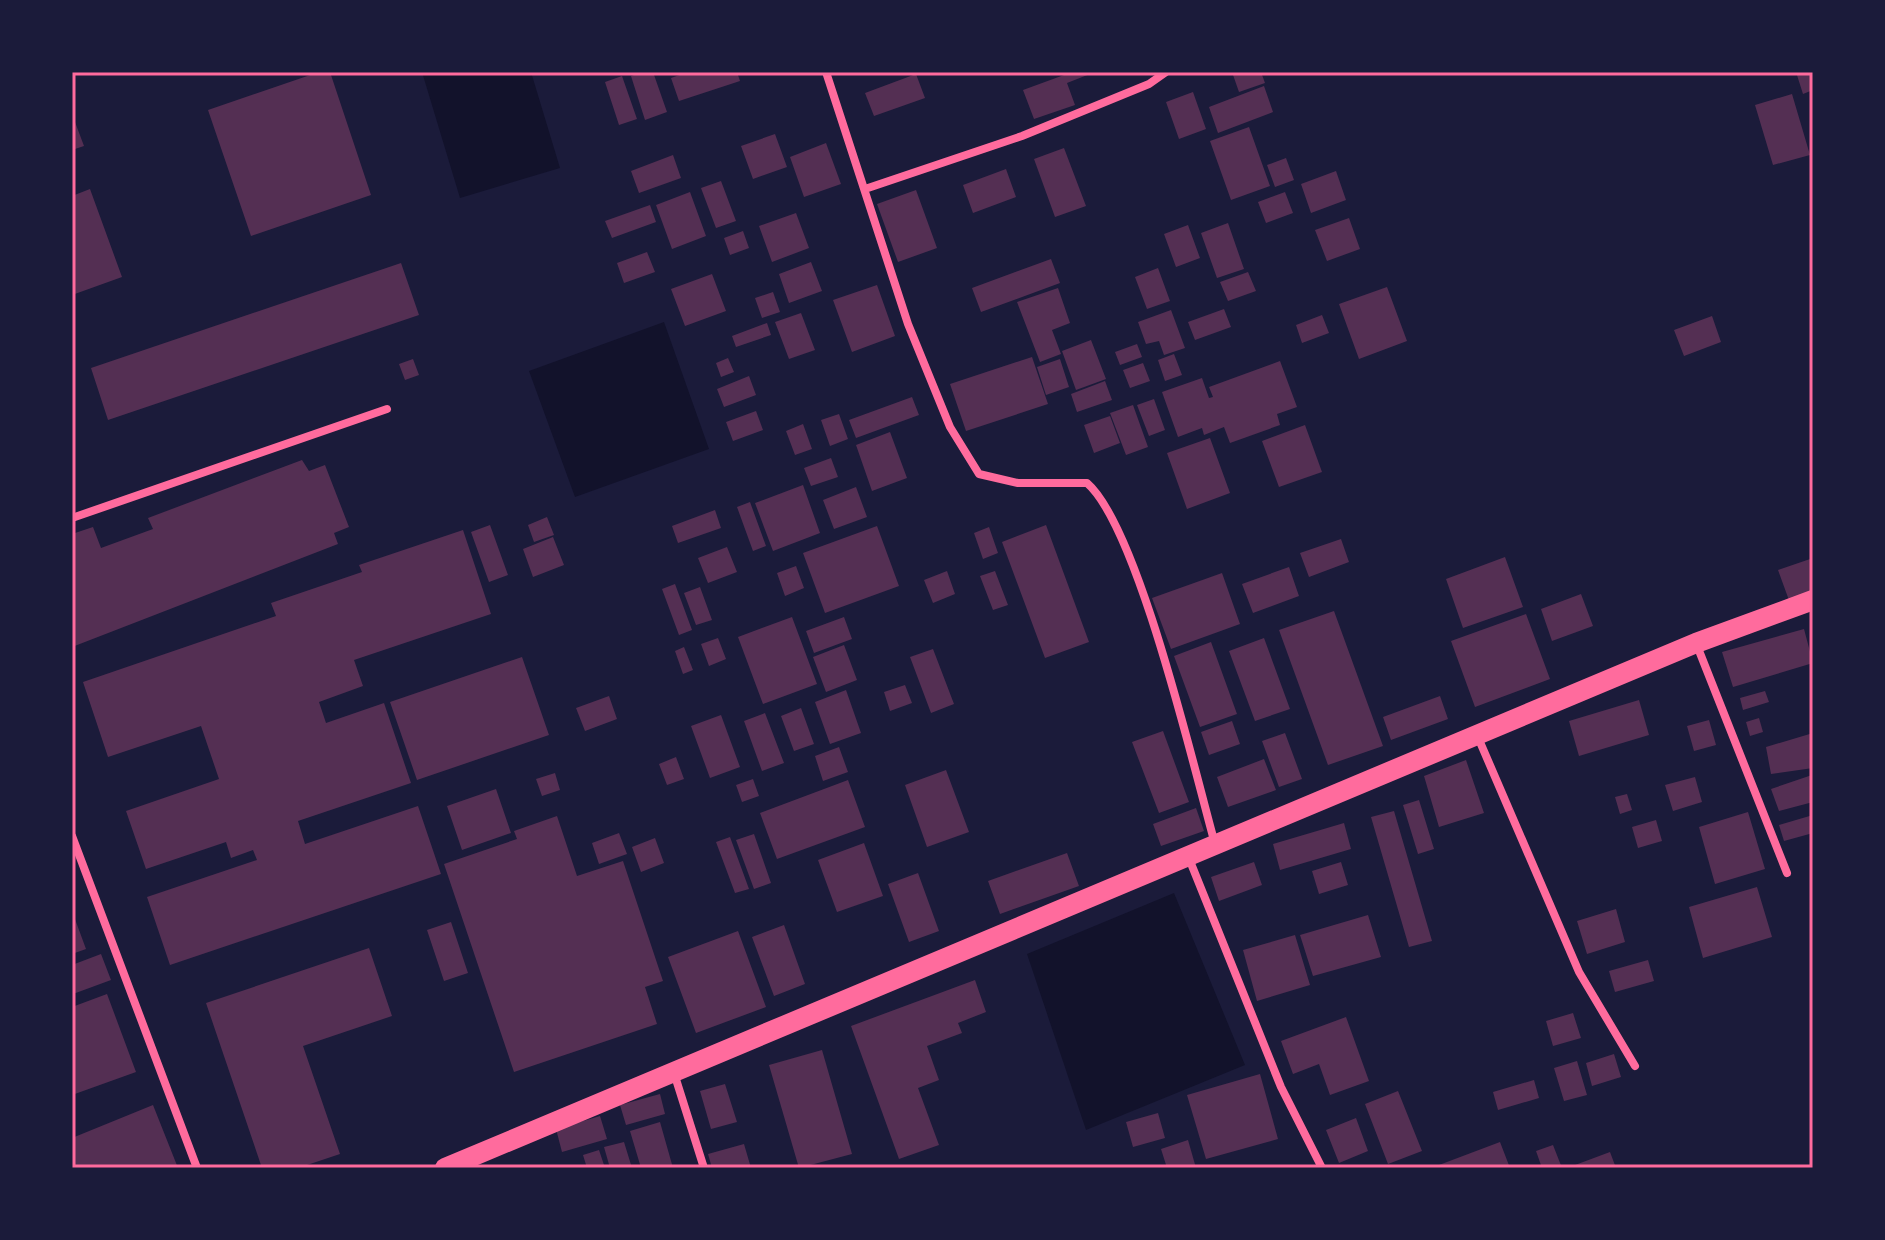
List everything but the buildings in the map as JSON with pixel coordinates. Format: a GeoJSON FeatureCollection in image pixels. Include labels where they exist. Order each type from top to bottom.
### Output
{"type":"FeatureCollection","features":[{"type":"Feature","properties":{"kind":"main road"},"geometry":{"type":"LineString","coordinates":[[445,1168],[1476,734],[1696,643],[1813,600]]}},
{"type":"Feature","properties":{"kind":"street"},"geometry":{"type":"LineString","coordinates":[[826,72],[908,324],[950,427],[979,474],[1018,483],[1087,483],[1099,494],[1111,513],[1152,623],[1216,844]]}},
{"type":"Feature","properties":{"kind":"street"},"geometry":{"type":"LineString","coordinates":[[865,189],[1022,136],[1114,100],[1166,72]]}},
{"type":"Feature","properties":{"kind":"street"},"geometry":{"type":"LineString","coordinates":[[72,518],[387,409]]}},
{"type":"Feature","properties":{"kind":"street"},"geometry":{"type":"LineString","coordinates":[[1696,643],[1787,873]]}},
{"type":"Feature","properties":{"kind":"street"},"geometry":{"type":"LineString","coordinates":[[1476,734],[1579,972],[1635,1066]]}},
{"type":"Feature","properties":{"kind":"street"},"geometry":{"type":"LineString","coordinates":[[72,836],[197,1168]]}},
{"type":"Feature","properties":{"kind":"street"},"geometry":{"type":"LineString","coordinates":[[1188,855],[1281,1087],[1322,1168]]}},
{"type":"Feature","properties":{"kind":"street"},"geometry":{"type":"LineString","coordinates":[[674,1072],[704,1168]]}},
{"type":"Feature","properties":{"kind":"shaded area"},"geometry":{"type":"Polygon","coordinates":[[[422,72],[531,72],[560,168],[460,198],[422,72]]]}},
{"type":"Feature","properties":{"kind":"shaded area"},"geometry":{"type":"Polygon","coordinates":[[[664,322],[709,449],[575,497],[529,371],[664,322]]]}},
{"type":"Feature","properties":{"kind":"shaded area"},"geometry":{"type":"Polygon","coordinates":[[[1174,893],[1245,1065],[1086,1130],[1027,954],[1174,893]]]}}]}
